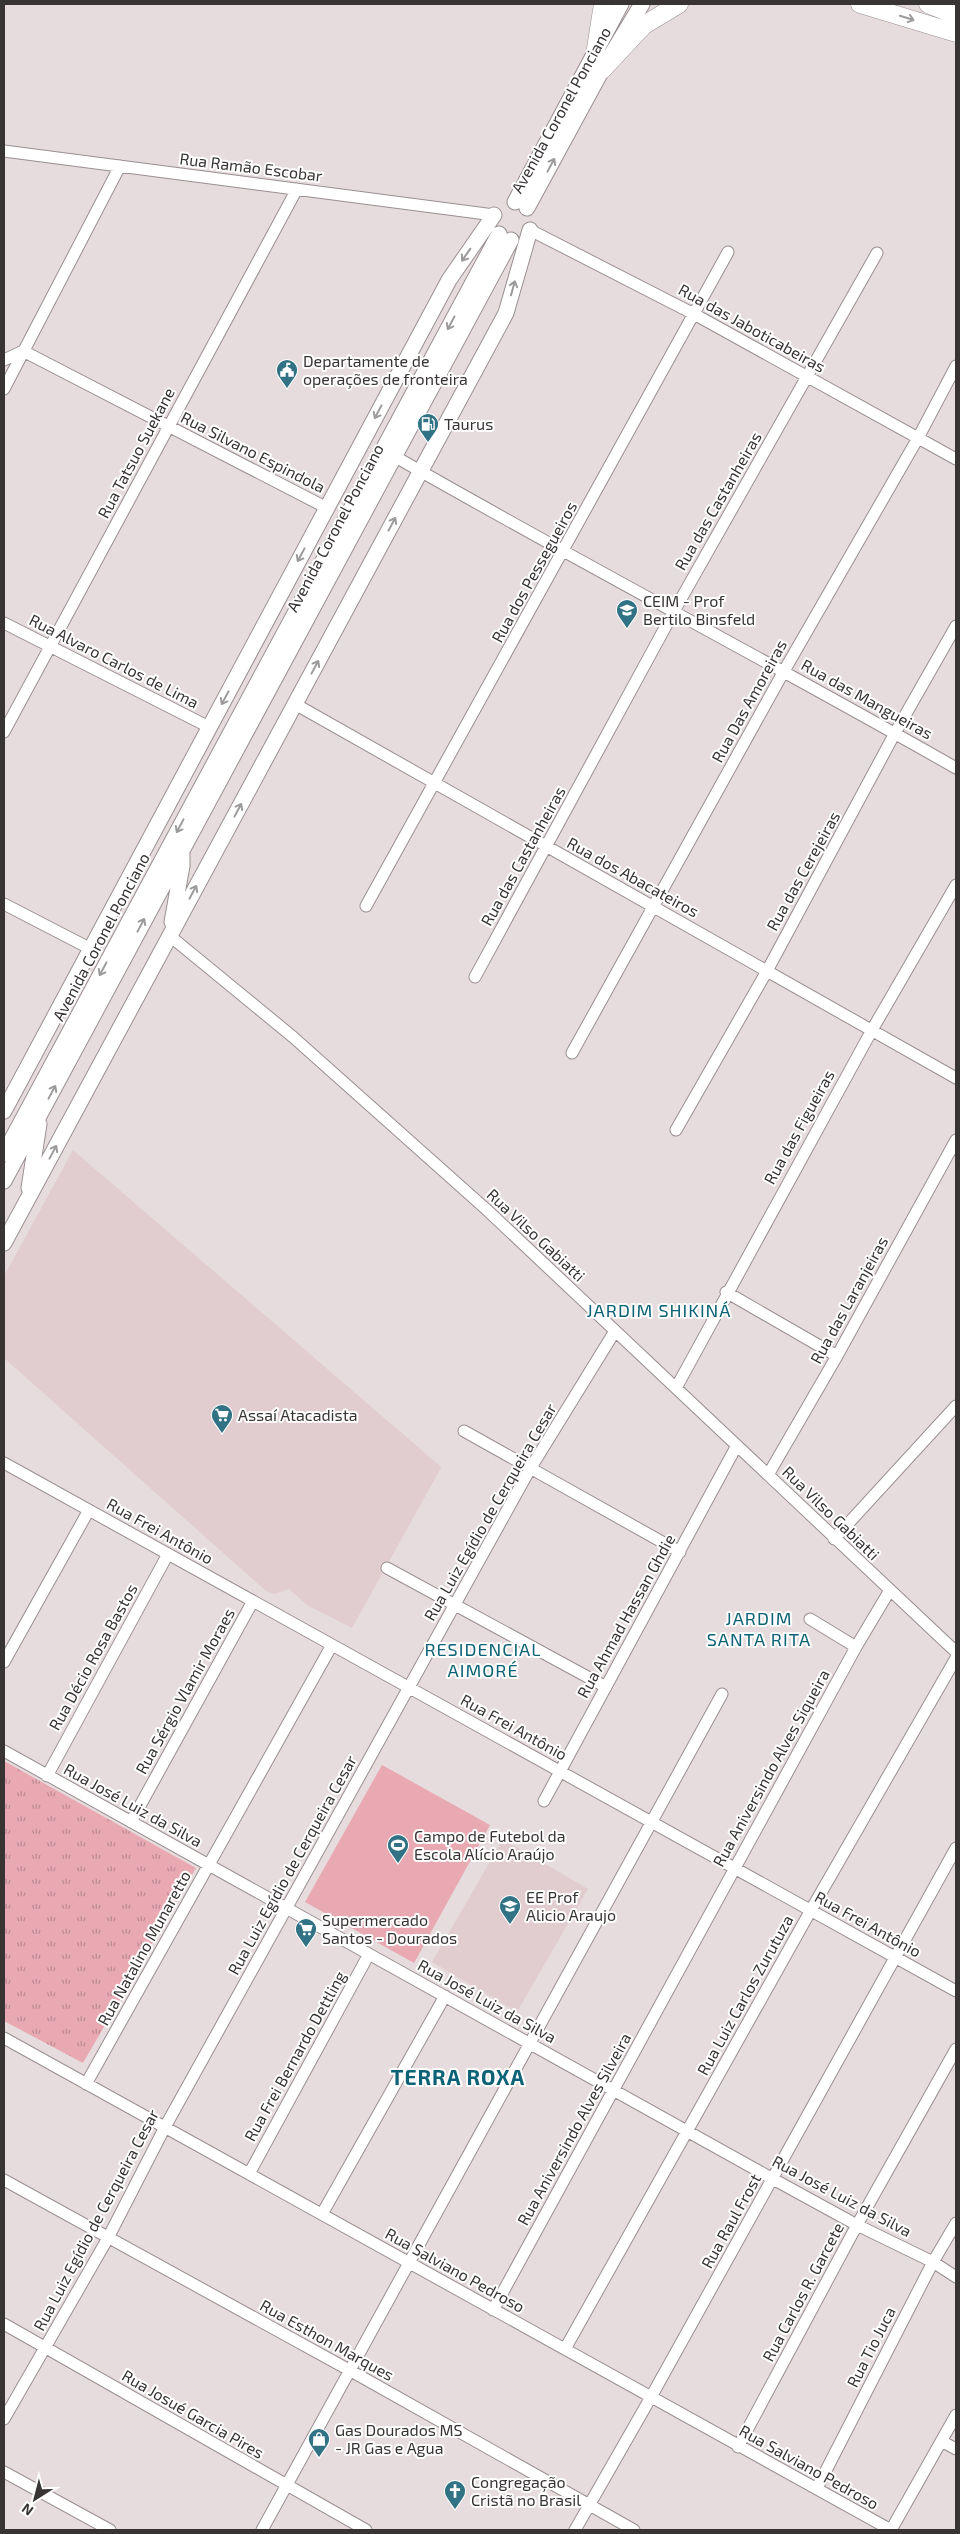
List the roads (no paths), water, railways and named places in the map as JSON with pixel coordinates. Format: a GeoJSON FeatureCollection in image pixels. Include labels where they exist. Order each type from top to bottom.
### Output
{"type":"FeatureCollection","features":[{"type":"Feature","properties":{"kind":"highway"},"geometry":{"type":"LineString","coordinates":[[598,62],[603,4]]}},
{"type":"Feature","properties":{"kind":"highway"},"geometry":{"type":"LineString","coordinates":[[598,62],[644,25],[679,4]]}},
{"type":"Feature","properties":{"kind":"highway"},"geometry":{"type":"LineString","coordinates":[[860,4],[956,33]]}},
{"type":"Feature","properties":{"kind":"highway"},"geometry":{"type":"LineString","coordinates":[[928,4],[956,15]]}},
{"type":"Feature","properties":{"kind":"main road","name":"Avenida Coronel Ponciano"},"geometry":{"type":"LineString","coordinates":[[598,62],[621,4]]}},
{"type":"Feature","properties":{"kind":"main road","name":"Avenida Coronel Ponciano"},"geometry":{"type":"LineString","coordinates":[[598,62],[642,4]]}},
{"type":"Feature","properties":{"kind":"main road"},"geometry":{"type":"LineString","coordinates":[[521,205],[598,62]]}},
{"type":"Feature","properties":{"kind":"main road","name":"Avenida Coronel Ponciano"},"geometry":{"type":"LineString","coordinates":[[494,215],[500,206],[521,205],[532,219],[530,230]]}},
{"type":"Feature","properties":{"kind":"main road"},"geometry":{"type":"LineString","coordinates":[[494,215],[494,225],[505,237],[522,238],[530,230]]}},
{"type":"Feature","properties":{"kind":"main road"},"geometry":{"type":"LineString","coordinates":[[4,1111],[448,280],[494,215]]}},
{"type":"Feature","properties":{"kind":"main road"},"geometry":{"type":"LineString","coordinates":[[4,1244],[506,313],[530,230]]}},
{"type":"Feature","properties":{"kind":"main road","name":"Avenida Coronel Ponciano"},"geometry":{"type":"LineString","coordinates":[[4,1154],[228,737],[286,643],[394,456],[505,237]]}},
{"type":"Feature","properties":{"kind":"main road"},"geometry":{"type":"LineString","coordinates":[[257,638],[286,643],[320,566],[505,237]]}},
{"type":"Feature","properties":{"kind":"main road"},"geometry":{"type":"LineString","coordinates":[[320,566],[327,508]]}},
{"type":"Feature","properties":{"kind":"main road","name":"Avenida Coronel Ponciano"},"geometry":{"type":"LineString","coordinates":[[42,1110],[191,833],[286,643]]}},
{"type":"Feature","properties":{"kind":"main road"},"geometry":{"type":"LineString","coordinates":[[170,936],[182,866],[182,850]]}},
{"type":"Feature","properties":{"kind":"main road"},"geometry":{"type":"LineString","coordinates":[[28,1199],[42,1110]]}},
{"type":"Feature","properties":{"kind":"main road"},"geometry":{"type":"LineString","coordinates":[[4,1181],[42,1110]]}},
{"type":"Feature","properties":{"kind":"street","name":"Rua Ramão Escobar"},"geometry":{"type":"LineString","coordinates":[[4,151],[494,215]]}},
{"type":"Feature","properties":{"kind":"street"},"geometry":{"type":"LineString","coordinates":[[4,389],[120,166]]}},
{"type":"Feature","properties":{"kind":"street","name":"Rua Tatsuo Suekane"},"geometry":{"type":"LineString","coordinates":[[4,732],[297,189]]}},
{"type":"Feature","properties":{"kind":"street","name":"Rua das Jaboticabeiras"},"geometry":{"type":"LineString","coordinates":[[530,230],[694,314],[956,459]]}},
{"type":"Feature","properties":{"kind":"street","name":"Rua dos Pessegueiros"},"geometry":{"type":"LineString","coordinates":[[366,906],[728,252]]}},
{"type":"Feature","properties":{"kind":"street","name":"Rua das Castanheiras"},"geometry":{"type":"LineString","coordinates":[[475,978],[673,613],[808,377],[876,252]]}},
{"type":"Feature","properties":{"kind":"street"},"geometry":{"type":"LineString","coordinates":[[4,360],[23,351]]}},
{"type":"Feature","properties":{"kind":"street","name":"Rua Silvano Espindola"},"geometry":{"type":"LineString","coordinates":[[23,351],[327,508]]}},
{"type":"Feature","properties":{"kind":"street","name":"Rua Das Amoreiras"},"geometry":{"type":"LineString","coordinates":[[572,1054],[784,671],[918,438],[956,366]]}},
{"type":"Feature","properties":{"kind":"street","name":"Rua das Mangueiras"},"geometry":{"type":"LineString","coordinates":[[394,456],[563,552],[673,613],[784,671],[956,768]]}},
{"type":"Feature","properties":{"kind":"street","name":"Rua Alvaro Carlos de Lima"},"geometry":{"type":"LineString","coordinates":[[4,623],[209,727]]}},
{"type":"Feature","properties":{"kind":"street","name":"Rua das Cerejeiras"},"geometry":{"type":"LineString","coordinates":[[676,1130],[767,971],[895,733],[956,626]]}},
{"type":"Feature","properties":{"kind":"street","name":"Rua dos Abacateiros"},"geometry":{"type":"LineString","coordinates":[[295,704],[956,1078]]}},
{"type":"Feature","properties":{"kind":"street","name":"Rua das Figueiras"},"geometry":{"type":"LineString","coordinates":[[676,1388],[726,1292],[872,1030],[956,885]]}},
{"type":"Feature","properties":{"kind":"street"},"geometry":{"type":"LineString","coordinates":[[4,904],[90,949]]}},
{"type":"Feature","properties":{"kind":"street","name":"Rua Vilso Gabiatti"},"geometry":{"type":"LineString","coordinates":[[170,936],[293,1037],[487,1210],[736,1447],[956,1652]]}},
{"type":"Feature","properties":{"kind":"street","name":"Rua das Laranjeiras"},"geometry":{"type":"LineString","coordinates":[[768,1475],[837,1356],[956,1140]]}},
{"type":"Feature","properties":{"kind":"street"},"geometry":{"type":"LineString","coordinates":[[726,1292],[837,1356]]}},
{"type":"Feature","properties":{"kind":"street","name":"Rua Luiz Egídio de Cerqueira Cesar"},"geometry":{"type":"LineString","coordinates":[[4,2419],[108,2238],[165,2127],[530,1469],[615,1331]]}},
{"type":"Feature","properties":{"kind":"street"},"geometry":{"type":"LineString","coordinates":[[834,1539],[956,1406]]}},
{"type":"Feature","properties":{"kind":"street"},"geometry":{"type":"LineString","coordinates":[[464,1431],[680,1552]]}},
{"type":"Feature","properties":{"kind":"street","name":"Rua Ahmad Hassan Ghdie"},"geometry":{"type":"LineString","coordinates":[[544,1801],[736,1447]]}},
{"type":"Feature","properties":{"kind":"street","name":"Rua Frei Antônio"},"geometry":{"type":"LineString","coordinates":[[5,1467],[89,1510],[956,1991]]}},
{"type":"Feature","properties":{"kind":"street"},"geometry":{"type":"LineString","coordinates":[[4,1662],[89,1510]]}},
{"type":"Feature","properties":{"kind":"street","name":"Rua Décio Rosa Bastos"},"geometry":{"type":"LineString","coordinates":[[47,1776],[168,1554]]}},
{"type":"Feature","properties":{"kind":"street"},"geometry":{"type":"LineString","coordinates":[[387,1568],[606,1687]]}},
{"type":"Feature","properties":{"kind":"street","name":"Rua Aniversindo Alves Siqueira"},"geometry":{"type":"LineString","coordinates":[[684,1963],[856,1647],[890,1590]]}},
{"type":"Feature","properties":{"kind":"street","name":"Rua Sérgio Vlamir Moraes"},"geometry":{"type":"LineString","coordinates":[[131,1822],[253,1601]]}},
{"type":"Feature","properties":{"kind":"street"},"geometry":{"type":"LineString","coordinates":[[810,1619],[856,1647]]}},
{"type":"Feature","properties":{"kind":"street","name":"Rua Natalino Munaretto"},"geometry":{"type":"LineString","coordinates":[[86,2084],[332,1645]]}},
{"type":"Feature","properties":{"kind":"street","name":"Rua Luiz Carlos Zurutuza"},"geometry":{"type":"LineString","coordinates":[[565,2349],[811,1910],[956,1658]]}},
{"type":"Feature","properties":{"kind":"street"},"geometry":{"type":"LineString","coordinates":[[262,2530],[722,1694]]}},
{"type":"Feature","properties":{"kind":"street","name":"Rua José Luiz da Silva"},"geometry":{"type":"LineString","coordinates":[[4,1752],[773,2179],[857,2225],[933,2262],[956,2277]]}},
{"type":"Feature","properties":{"kind":"street","name":"Rua Raul Frost"},"geometry":{"type":"LineString","coordinates":[[574,2530],[651,2397],[956,1848]]}},
{"type":"Feature","properties":{"kind":"street","name":"Rua Frei Bernardo Dettling"},"geometry":{"type":"LineString","coordinates":[[249,2174],[369,1954]]}},
{"type":"Feature","properties":{"kind":"street","name":"Rua Aniversindo Alves Silveira"},"geometry":{"type":"LineString","coordinates":[[493,2310],[684,1963]]}},
{"type":"Feature","properties":{"kind":"street"},"geometry":{"type":"LineString","coordinates":[[322,2214],[445,1996]]}},
{"type":"Feature","properties":{"kind":"street","name":"Rua Salviano Pedroso"},"geometry":{"type":"LineString","coordinates":[[4,2038],[738,2447],[817,2488],[891,2530]]}},
{"type":"Feature","properties":{"kind":"street","name":"Rua Carlos R. Garcete"},"geometry":{"type":"LineString","coordinates":[[738,2447],[857,2225],[956,2049]]}},
{"type":"Feature","properties":{"kind":"street","name":"Rua Esthon Marques"},"geometry":{"type":"LineString","coordinates":[[4,2180],[351,2371],[634,2530]]}},
{"type":"Feature","properties":{"kind":"street","name":"Rua Tio Juca"},"geometry":{"type":"LineString","coordinates":[[817,2488],[933,2262],[956,2223]]}},
{"type":"Feature","properties":{"kind":"street","name":"Rua Josué Garcia Pires"},"geometry":{"type":"LineString","coordinates":[[4,2324],[366,2530]]}},
{"type":"Feature","properties":{"kind":"street"},"geometry":{"type":"LineString","coordinates":[[891,2530],[943,2442],[956,2415]]}},
{"type":"Feature","properties":{"kind":"street"},"geometry":{"type":"LineString","coordinates":[[943,2442],[956,2449]]}},
{"type":"Feature","properties":{"kind":"street"},"geometry":{"type":"LineString","coordinates":[[4,2472],[110,2530]]}},
{"type":"Feature","properties":{"kind":"place","name":"Departamente de operações de fronteira"},"geometry":{"type":"Point","coordinates":[287,389]}},
{"type":"Feature","properties":{"kind":"place","name":"Taurus"},"geometry":{"type":"Point","coordinates":[428,443]}},
{"type":"Feature","properties":{"kind":"place","name":"CEIM - Prof Bertilo Binsfeld"},"geometry":{"type":"Point","coordinates":[627,629]}},
{"type":"Feature","properties":{"kind":"place","name":"Assaí Atacadista"},"geometry":{"type":"Point","coordinates":[222,1434]}},
{"type":"Feature","properties":{"kind":"place","name":"Campo de Futebol da Escola Alício Araújo"},"geometry":{"type":"Point","coordinates":[398,1864]}},
{"type":"Feature","properties":{"kind":"place","name":"EE Prof Alicio Araujo"},"geometry":{"type":"Point","coordinates":[510,1925]}},
{"type":"Feature","properties":{"kind":"place","name":"Supermercado Santos - Dourados"},"geometry":{"type":"Point","coordinates":[306,1948]}},
{"type":"Feature","properties":{"kind":"place","name":"Gas Dourados MS - JR Gas e Agua"},"geometry":{"type":"Point","coordinates":[319,2458]}},
{"type":"Feature","properties":{"kind":"place","name":"Congregação Cristã no Brasil"},"geometry":{"type":"Point","coordinates":[455,2510]}},
{"type":"Feature","properties":{"kind":"district","name":"JARDIM SHIKINÁ"},"geometry":{"type":"Point","coordinates":[659,1311]}},
{"type":"Feature","properties":{"kind":"district","name":"JARDIM SANTA RITA"},"geometry":{"type":"Point","coordinates":[759,1629]}},
{"type":"Feature","properties":{"kind":"district","name":"RESIDENCIAL AIMORÉ"},"geometry":{"type":"Point","coordinates":[483,1660]}},
{"type":"Feature","properties":{"kind":"district","name":"TERRA ROXA"},"geometry":{"type":"Point","coordinates":[458,2078]}}]}
